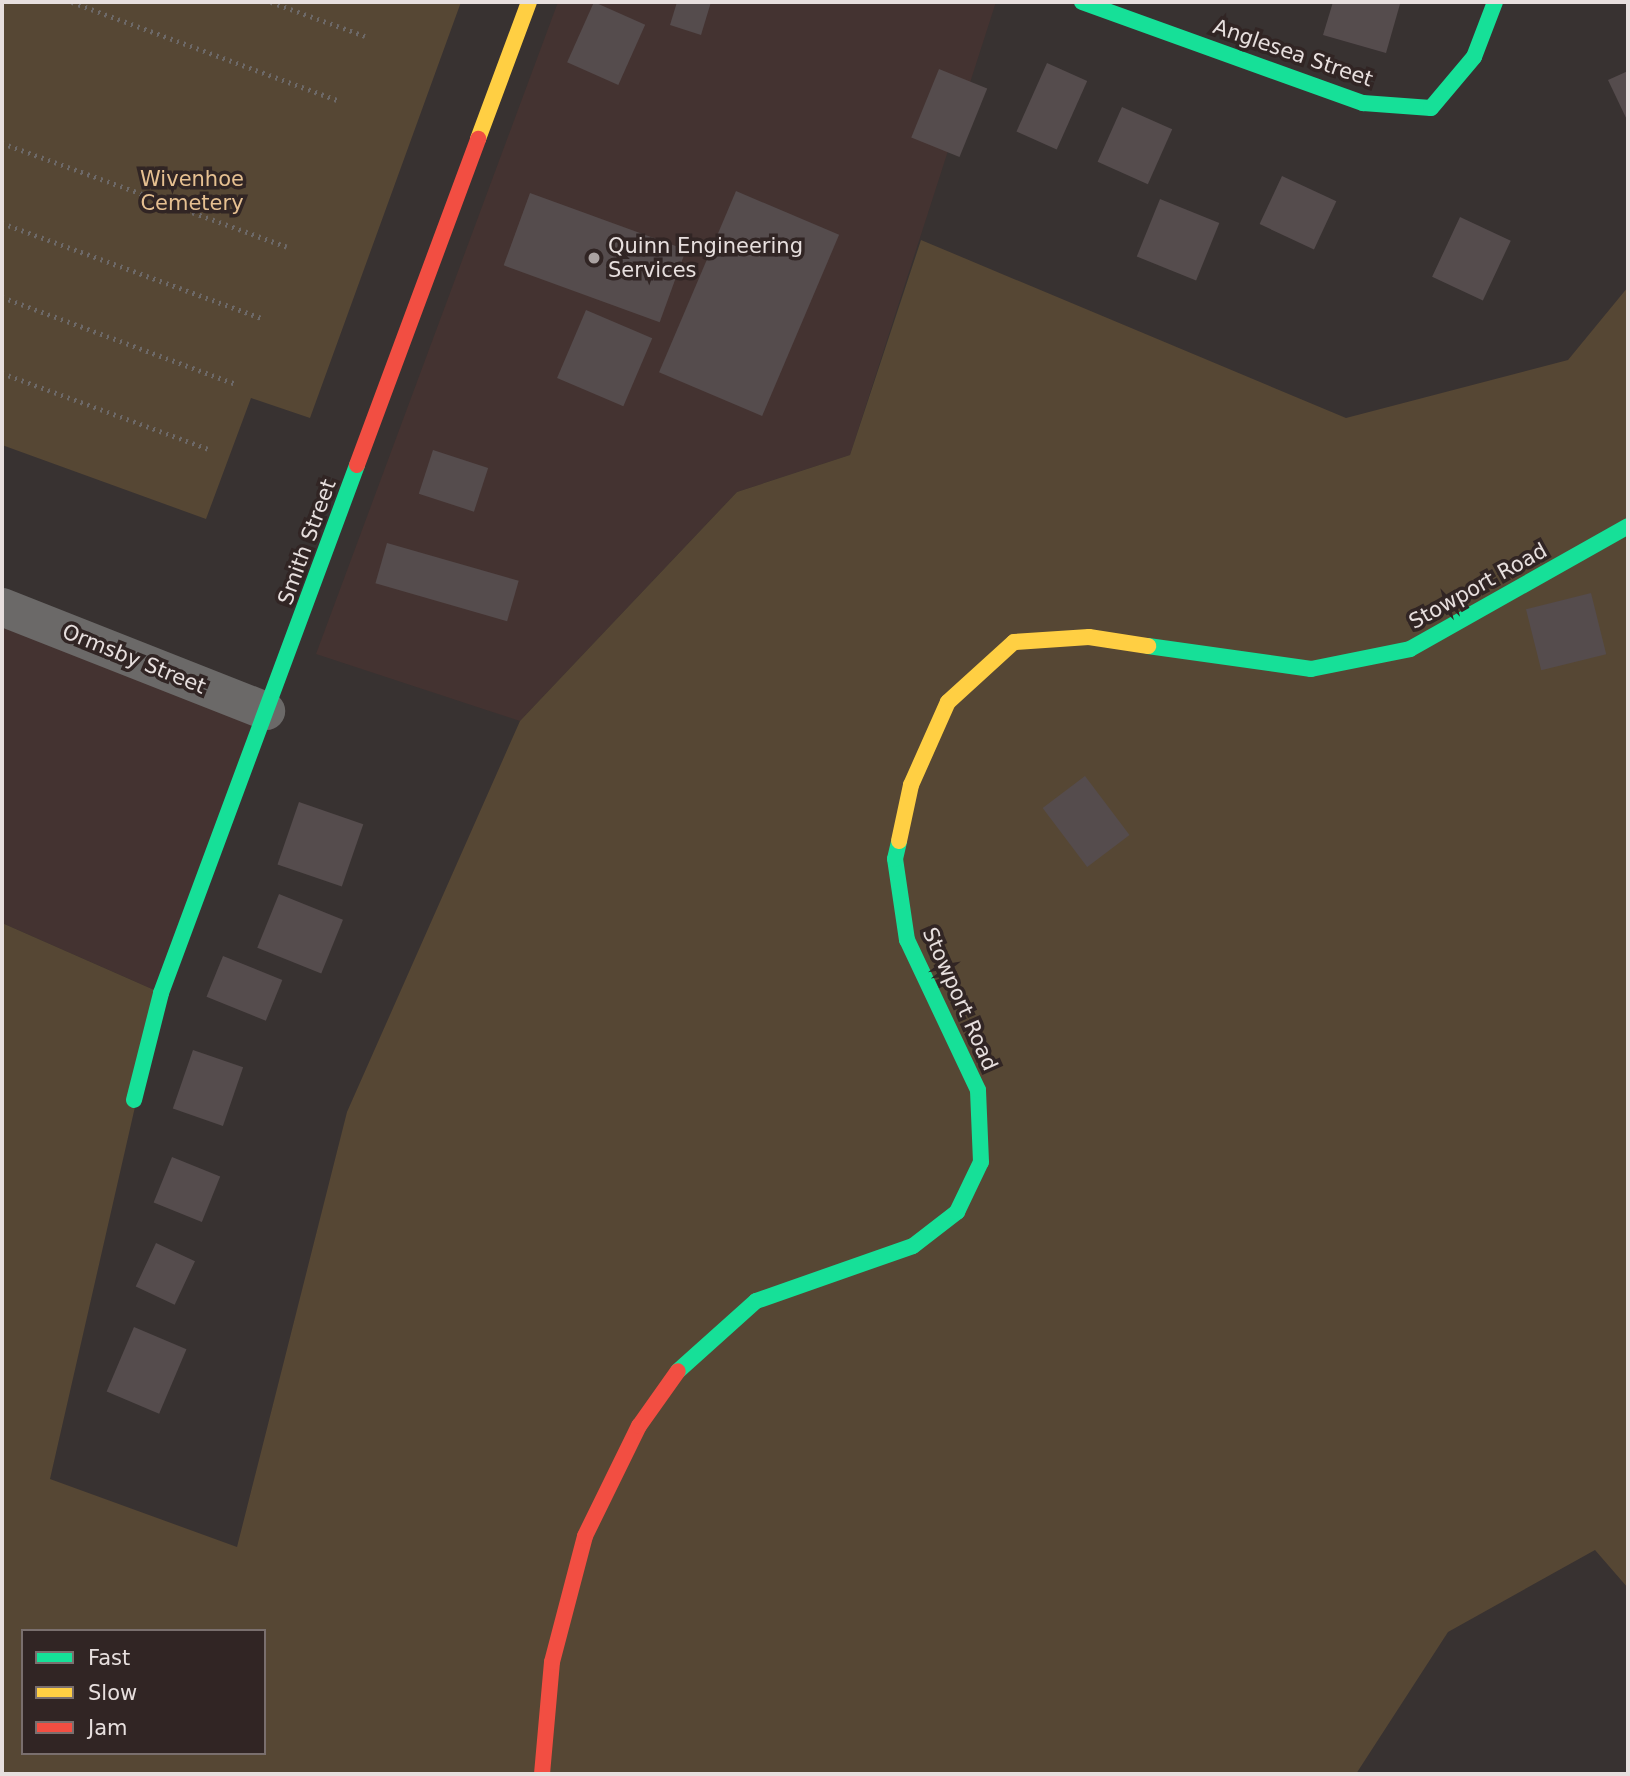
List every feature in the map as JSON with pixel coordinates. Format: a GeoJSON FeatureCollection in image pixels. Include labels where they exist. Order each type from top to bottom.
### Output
{"type":"FeatureCollection","features":[{"type":"Feature","properties":{"kind":"main road","name":"Smith Street"},"geometry":{"type":"LineString","coordinates":[[134,1100],[161,993],[529,2]]}},
{"type":"Feature","properties":{"kind":"main road","name":"Anglesea Street"},"geometry":{"type":"LineString","coordinates":[[1082,2],[1363,103],[1431,108],[1474,57],[1495,2]]}},
{"type":"Feature","properties":{"kind":"main road","name":"Stowport Road"},"geometry":{"type":"LineString","coordinates":[[542,1774],[552,1662],[585,1536],[639,1426],[688,1357],[756,1301],[913,1246],[957,1212],[981,1162],[978,1090],[907,940],[895,859],[911,785],[948,702],[1014,642],[1089,637],[1311,668],[1410,649],[1628,526]]}},
{"type":"Feature","properties":{"kind":"street","name":"Ormsby Street"},"geometry":{"type":"LineString","coordinates":[[2,607],[266,711]]}},
{"type":"Feature","properties":{"kind":"path"},"geometry":{"type":"LineString","coordinates":[[72,2],[340,100]]}},
{"type":"Feature","properties":{"kind":"path"},"geometry":{"type":"LineString","coordinates":[[271,2],[365,36]]}},
{"type":"Feature","properties":{"kind":"path"},"geometry":{"type":"LineString","coordinates":[[2,143],[287,247]]}},
{"type":"Feature","properties":{"kind":"path"},"geometry":{"type":"LineString","coordinates":[[2,223],[261,318]]}},
{"type":"Feature","properties":{"kind":"path"},"geometry":{"type":"LineString","coordinates":[[2,297],[236,384]]}},
{"type":"Feature","properties":{"kind":"path"},"geometry":{"type":"LineString","coordinates":[[2,373],[211,450]]}},
{"type":"Feature","properties":{"kind":"shaded area"},"geometry":{"type":"Polygon","coordinates":[[[558,2],[996,2],[850,455],[737,492],[520,721],[316,654],[558,2]]]}},
{"type":"Feature","properties":{"kind":"shaded area"},"geometry":{"type":"Polygon","coordinates":[[[2,607],[266,711],[161,993],[2,923],[2,607]]]}},
{"type":"Feature","properties":{"kind":"green space","name":"Wivenhoe Cemetery"},"geometry":{"type":"Polygon","coordinates":[[[2,2],[461,2],[310,418],[251,398],[206,519],[2,445],[2,2]]]}},
{"type":"Feature","properties":{"kind":"green space"},"geometry":{"type":"Polygon","coordinates":[[[921,240],[1346,418],[1568,360],[1628,287],[1628,1588],[1595,1550],[1448,1632],[1356,1774],[2,1774],[2,923],[161,993],[50,1479],[237,1547],[347,1112],[520,721],[737,492],[850,455],[921,240]]]}},
{"type":"Feature","properties":{"kind":"building"},"geometry":{"type":"Polygon","coordinates":[[[594,2],[645,25],[618,85],[567,62],[594,2]]]}},
{"type":"Feature","properties":{"kind":"building"},"geometry":{"type":"Polygon","coordinates":[[[677,2],[711,2],[701,35],[670,25],[677,2]]]}},
{"type":"Feature","properties":{"kind":"building"},"geometry":{"type":"Polygon","coordinates":[[[1333,2],[1400,4],[1386,53],[1323,35],[1333,2]]]}},
{"type":"Feature","properties":{"kind":"building"},"geometry":{"type":"Polygon","coordinates":[[[1047,63],[1087,81],[1057,149],[1016,132],[1047,63]]]}},
{"type":"Feature","properties":{"kind":"building"},"geometry":{"type":"Polygon","coordinates":[[[939,69],[987,88],[959,157],[911,138],[939,69]]]}},
{"type":"Feature","properties":{"kind":"building"},"geometry":{"type":"Polygon","coordinates":[[[1628,71],[1628,122],[1608,80],[1628,71]]]}},
{"type":"Feature","properties":{"kind":"building"},"geometry":{"type":"Polygon","coordinates":[[[1122,107],[1172,129],[1148,184],[1098,162],[1122,107]]]}},
{"type":"Feature","properties":{"kind":"building"},"geometry":{"type":"Polygon","coordinates":[[[1282,176],[1336,201],[1314,249],[1260,224],[1282,176]]]}},
{"type":"Feature","properties":{"kind":"building"},"geometry":{"type":"Polygon","coordinates":[[[736,191],[839,235],[762,416],[659,372],[736,191]]]}},
{"type":"Feature","properties":{"kind":"building","name":"Quinn Engineering Services"},"geometry":{"type":"Polygon","coordinates":[[[530,193],[686,250],[660,322],[504,265],[530,193]]]}},
{"type":"Feature","properties":{"kind":"building"},"geometry":{"type":"Polygon","coordinates":[[[1160,199],[1219,223],[1196,280],[1137,256],[1160,199]]]}},
{"type":"Feature","properties":{"kind":"building"},"geometry":{"type":"Polygon","coordinates":[[[1460,217],[1511,241],[1483,300],[1432,277],[1460,217]]]}},
{"type":"Feature","properties":{"kind":"building"},"geometry":{"type":"Polygon","coordinates":[[[586,310],[652,338],[623,406],[557,378],[586,310]]]}},
{"type":"Feature","properties":{"kind":"building"},"geometry":{"type":"Polygon","coordinates":[[[433,450],[488,468],[474,512],[419,494],[433,450]]]}},
{"type":"Feature","properties":{"kind":"building"},"geometry":{"type":"Polygon","coordinates":[[[387,543],[519,581],[507,621],[375,583],[387,543]]]}},
{"type":"Feature","properties":{"kind":"building"},"geometry":{"type":"Polygon","coordinates":[[[1591,593],[1606,654],[1541,670],[1526,609],[1591,593]]]}},
{"type":"Feature","properties":{"kind":"building"},"geometry":{"type":"Polygon","coordinates":[[[1085,776],[1130,835],[1087,867],[1043,808],[1085,776]]]}},
{"type":"Feature","properties":{"kind":"building"},"geometry":{"type":"Polygon","coordinates":[[[299,802],[363,824],[342,887],[278,864],[299,802]]]}},
{"type":"Feature","properties":{"kind":"building"},"geometry":{"type":"Polygon","coordinates":[[[279,894],[343,920],[321,974],[257,948],[279,894]]]}},
{"type":"Feature","properties":{"kind":"building"},"geometry":{"type":"Polygon","coordinates":[[[223,956],[282,980],[266,1021],[207,997],[223,956]]]}},
{"type":"Feature","properties":{"kind":"building"},"geometry":{"type":"Polygon","coordinates":[[[193,1050],[243,1067],[223,1126],[173,1109],[193,1050]]]}},
{"type":"Feature","properties":{"kind":"building"},"geometry":{"type":"Polygon","coordinates":[[[172,1157],[220,1176],[202,1222],[154,1202],[172,1157]]]}},
{"type":"Feature","properties":{"kind":"building"},"geometry":{"type":"Polygon","coordinates":[[[156,1243],[195,1261],[175,1305],[136,1287],[156,1243]]]}},
{"type":"Feature","properties":{"kind":"building"},"geometry":{"type":"Polygon","coordinates":[[[134,1327],[186,1349],[159,1414],[107,1391],[134,1327]]]}},
{"type":"Feature","properties":{"kind":"traffic: fast"},"geometry":{"type":"LineString","coordinates":[[1082,2],[1363,103],[1431,108],[1474,57],[1495,2]]}},
{"type":"Feature","properties":{"kind":"traffic: fast"},"geometry":{"type":"LineString","coordinates":[[134,1100],[161,993],[357,465]]}},
{"type":"Feature","properties":{"kind":"traffic: fast"},"geometry":{"type":"LineString","coordinates":[[1148,646],[1311,669],[1410,649],[1628,526]]}},
{"type":"Feature","properties":{"kind":"traffic: fast"},"geometry":{"type":"LineString","coordinates":[[678,1371],[756,1301],[913,1246],[957,1212],[981,1162],[978,1090],[907,940],[895,859],[899,841]]}},
{"type":"Feature","properties":{"kind":"traffic: slow"},"geometry":{"type":"LineString","coordinates":[[478,139],[529,2]]}},
{"type":"Feature","properties":{"kind":"traffic: slow"},"geometry":{"type":"LineString","coordinates":[[899,841],[911,785],[948,702],[1014,642],[1089,637],[1148,646]]}},
{"type":"Feature","properties":{"kind":"traffic: jam"},"geometry":{"type":"LineString","coordinates":[[357,465],[478,139]]}},
{"type":"Feature","properties":{"kind":"traffic: jam"},"geometry":{"type":"LineString","coordinates":[[542,1774],[552,1662],[585,1536],[639,1426],[678,1371]]}},
{"type":"Feature","properties":{"kind":"place","name":"Quinn Engineering Services"},"geometry":{"type":"Point","coordinates":[594,258]}}]}
